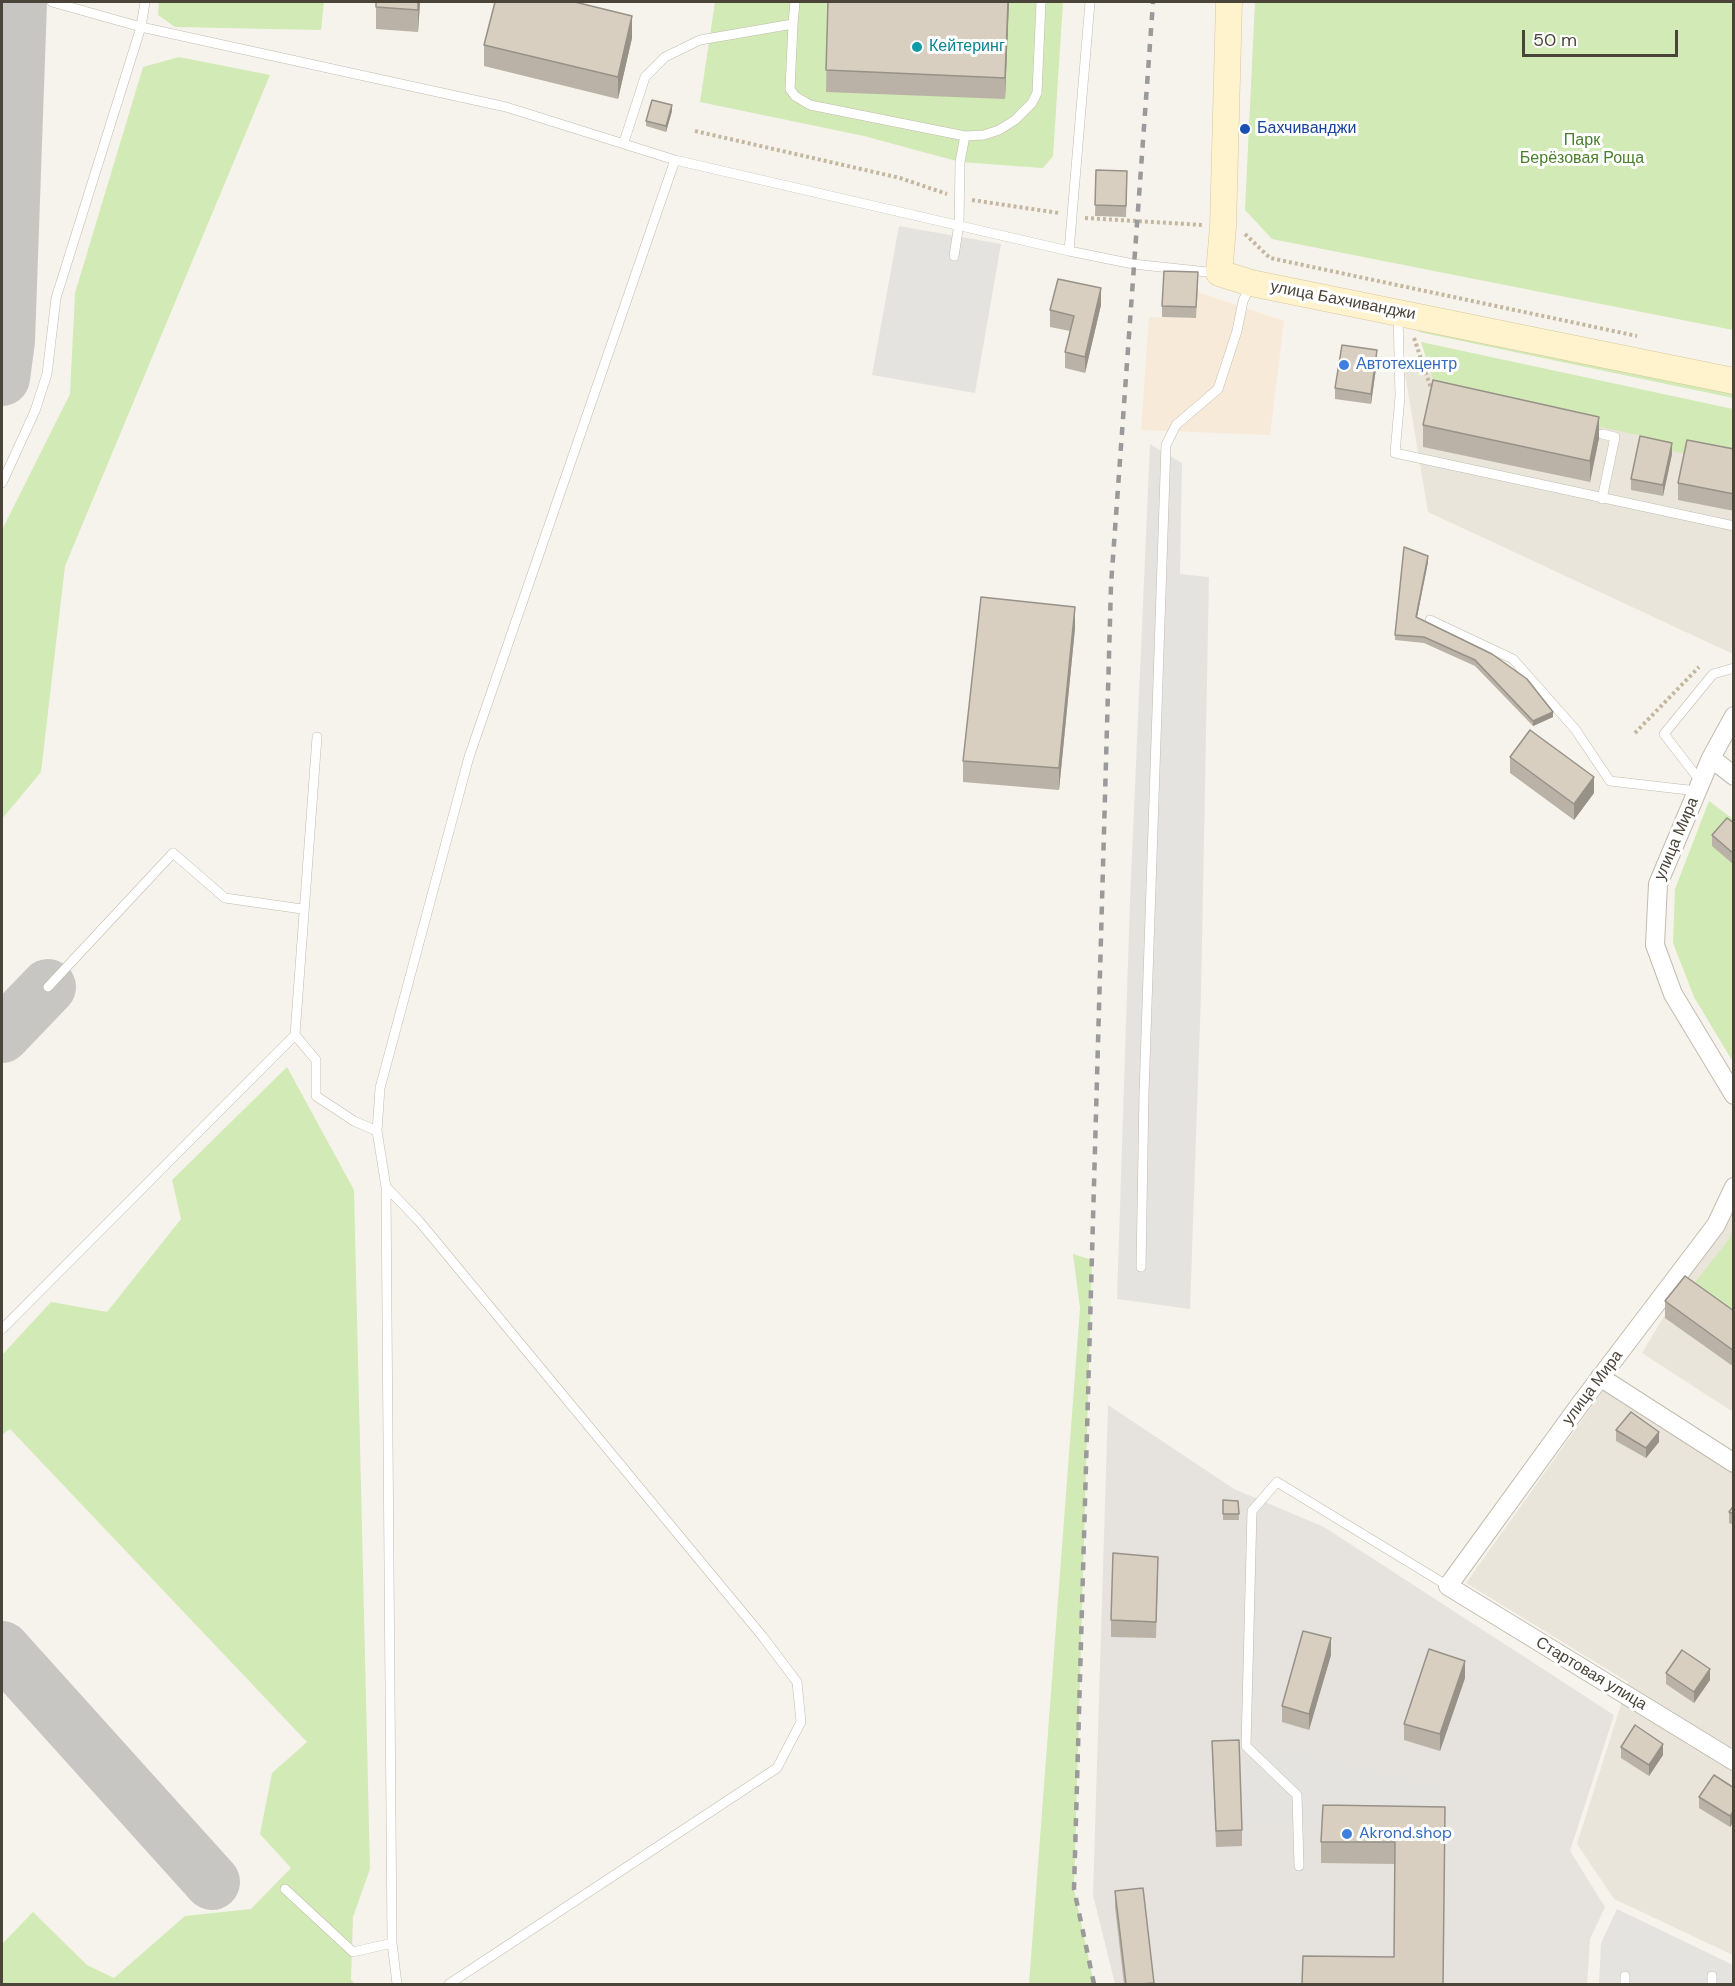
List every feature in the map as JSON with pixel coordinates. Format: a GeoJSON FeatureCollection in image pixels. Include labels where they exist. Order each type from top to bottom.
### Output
{"type":"FeatureCollection","features":[{"type":"Feature","properties":{"kind":"main road"},"geometry":{"type":"LineString","coordinates":[[1219,273],[1223,227],[1229,2]]}},
{"type":"Feature","properties":{"kind":"main road","name":"улица Бахчиванджи"},"geometry":{"type":"LineString","coordinates":[[1219,273],[1251,284],[1734,381]]}},
{"type":"Feature","properties":{"kind":"street","name":"улица Мира"},"geometry":{"type":"LineString","coordinates":[[1734,716],[1711,758],[1658,884],[1655,945],[1673,994],[1734,1095]]}},
{"type":"Feature","properties":{"kind":"street"},"geometry":{"type":"LineString","coordinates":[[1711,758],[1734,776]]}},
{"type":"Feature","properties":{"kind":"street","name":"улица Мира"},"geometry":{"type":"LineString","coordinates":[[1448,1586],[1600,1377],[1716,1225],[1734,1187]]}},
{"type":"Feature","properties":{"kind":"street"},"geometry":{"type":"LineString","coordinates":[[1600,1377],[1734,1463]]}},
{"type":"Feature","properties":{"kind":"street","name":"Стартовая улица"},"geometry":{"type":"LineString","coordinates":[[1448,1586],[1734,1761]]}},
{"type":"Feature","properties":{"kind":"lane"},"geometry":{"type":"LineString","coordinates":[[52,2],[141,27],[506,107],[624,142],[675,160],[1069,251],[1133,264],[1219,273]]}},
{"type":"Feature","properties":{"kind":"lane"},"geometry":{"type":"LineString","coordinates":[[2,483],[35,411],[47,374],[56,298],[141,27],[145,2]]}},
{"type":"Feature","properties":{"kind":"lane"},"geometry":{"type":"LineString","coordinates":[[795,2],[789,78],[795,96],[810,105],[964,136],[984,135],[999,130],[1015,120],[1032,104],[1039,72],[1041,2]]}},
{"type":"Feature","properties":{"kind":"lane"},"geometry":{"type":"LineString","coordinates":[[1069,251],[1090,2]]}},
{"type":"Feature","properties":{"kind":"lane"},"geometry":{"type":"LineString","coordinates":[[624,142],[645,77],[665,57],[700,40],[793,24]]}},
{"type":"Feature","properties":{"kind":"lane"},"geometry":{"type":"LineString","coordinates":[[954,256],[959,224],[960,162],[964,136]]}},
{"type":"Feature","properties":{"kind":"lane"},"geometry":{"type":"LineString","coordinates":[[396,1984],[392,1943],[386,1188],[377,1131],[380,1088],[469,757],[675,160]]}},
{"type":"Feature","properties":{"kind":"lane"},"geometry":{"type":"LineString","coordinates":[[1141,1267],[1144,1093],[1166,445],[1176,425],[1218,389],[1237,331],[1243,301],[1251,284]]}},
{"type":"Feature","properties":{"kind":"lane"},"geometry":{"type":"LineString","coordinates":[[1398,312],[1401,396],[1395,453],[1602,499],[1734,525]]}},
{"type":"Feature","properties":{"kind":"lane"},"geometry":{"type":"LineString","coordinates":[[1602,434],[1615,437],[1602,499]]}},
{"type":"Feature","properties":{"kind":"lane"},"geometry":{"type":"LineString","coordinates":[[1430,620],[1512,659],[1575,729],[1610,781],[1699,786]]}},
{"type":"Feature","properties":{"kind":"lane"},"geometry":{"type":"LineString","coordinates":[[1699,786],[1664,734],[1713,674],[1734,668]]}},
{"type":"Feature","properties":{"kind":"lane"},"geometry":{"type":"LineString","coordinates":[[2,1329],[295,1035],[302,909],[316,736]]}},
{"type":"Feature","properties":{"kind":"lane"},"geometry":{"type":"LineString","coordinates":[[48,987],[173,853],[225,898],[302,909]]}},
{"type":"Feature","properties":{"kind":"lane"},"geometry":{"type":"LineString","coordinates":[[295,1035],[316,1060],[316,1096],[354,1121],[377,1131]]}},
{"type":"Feature","properties":{"kind":"lane"},"geometry":{"type":"LineString","coordinates":[[386,1188],[419,1221],[763,1637],[797,1682],[801,1722],[777,1768],[449,1984]]}},
{"type":"Feature","properties":{"kind":"lane"},"geometry":{"type":"LineString","coordinates":[[1299,1866],[1298,1795],[1246,1746],[1252,1510],[1277,1482],[1448,1586]]}},
{"type":"Feature","properties":{"kind":"lane"},"geometry":{"type":"LineString","coordinates":[[285,1889],[353,1952],[392,1943]]}},
{"type":"Feature","properties":{"kind":"path"},"geometry":{"type":"LineString","coordinates":[[1241,231],[1270,258],[1641,336]]}},
{"type":"Feature","properties":{"kind":"path"},"geometry":{"type":"LineString","coordinates":[[1412,333],[1434,396]]}},
{"type":"Feature","properties":{"kind":"shaded area"},"geometry":{"type":"Polygon","coordinates":[[[899,226],[1001,244],[975,393],[872,375],[899,226]]]}},
{"type":"Feature","properties":{"kind":"shaded area"},"geometry":{"type":"Polygon","coordinates":[[[1197,292],[1284,321],[1270,435],[1141,430],[1149,317],[1196,318],[1197,292]]]}},
{"type":"Feature","properties":{"kind":"shaded area"},"geometry":{"type":"Polygon","coordinates":[[[1404,368],[1733,433],[1733,654],[1428,512],[1404,368]]]}},
{"type":"Feature","properties":{"kind":"shaded area"},"geometry":{"type":"Polygon","coordinates":[[[1150,444],[1182,463],[1180,574],[1209,577],[1201,994],[1190,1309],[1117,1299],[1130,900],[1150,444]]]}},
{"type":"Feature","properties":{"kind":"shaded area"},"geometry":{"type":"Polygon","coordinates":[[[1733,1201],[1733,1412],[1642,1353],[1733,1201]]]}},
{"type":"Feature","properties":{"kind":"shaded area"},"geometry":{"type":"Polygon","coordinates":[[[1605,1388],[1733,1472],[1733,1955],[1614,1899],[1577,1844],[1628,1682],[1466,1583],[1605,1388]]]}},
{"type":"Feature","properties":{"kind":"shaded area"},"geometry":{"type":"Polygon","coordinates":[[[1108,1405],[1234,1489],[1324,1527],[1614,1715],[1570,1851],[1605,1907],[1590,1939],[1587,1984],[1115,1984],[1093,1895],[1108,1405]]]}},
{"type":"Feature","properties":{"kind":"shaded area"},"geometry":{"type":"Polygon","coordinates":[[[1287,1747],[1446,1785],[1445,1829],[1266,1824],[1242,1845],[1239,1756],[1287,1747]]]}},
{"type":"Feature","properties":{"kind":"shaded area"},"geometry":{"type":"Polygon","coordinates":[[[1617,1909],[1733,1965],[1733,1984],[1599,1984],[1601,1943],[1617,1909]]]}},
{"type":"Feature","properties":{"kind":"green space"},"geometry":{"type":"Polygon","coordinates":[[[159,2],[324,2],[321,30],[175,27],[158,15],[159,2]]]}},
{"type":"Feature","properties":{"kind":"green space"},"geometry":{"type":"Polygon","coordinates":[[[715,2],[1063,2],[1053,156],[1043,168],[960,162],[864,136],[700,102],[715,2]]]}},
{"type":"Feature","properties":{"kind":"green space","name":"Парк Берёзовая Роща"},"geometry":{"type":"Polygon","coordinates":[[[1255,2],[1733,2],[1733,330],[1272,239],[1245,210],[1255,2]]]}},
{"type":"Feature","properties":{"kind":"green space"},"geometry":{"type":"Polygon","coordinates":[[[179,57],[270,75],[65,566],[41,772],[2,819],[2,530],[70,394],[75,293],[143,67],[179,57]]]}},
{"type":"Feature","properties":{"kind":"green space"},"geometry":{"type":"Polygon","coordinates":[[[1418,316],[1733,384],[1733,398],[1419,332],[1418,316]]]}},
{"type":"Feature","properties":{"kind":"green space"},"geometry":{"type":"Polygon","coordinates":[[[1421,342],[1733,409],[1733,464],[1640,444],[1642,436],[1437,392],[1421,342]]]}},
{"type":"Feature","properties":{"kind":"green space"},"geometry":{"type":"Polygon","coordinates":[[[1709,801],[1733,819],[1733,1062],[1694,997],[1673,943],[1675,889],[1709,801]]]}},
{"type":"Feature","properties":{"kind":"green space"},"geometry":{"type":"Polygon","coordinates":[[[287,1067],[354,1190],[370,1869],[353,1917],[351,1980],[355,1984],[2,1984],[2,1944],[33,1912],[87,1965],[114,1978],[185,1916],[251,1909],[291,1868],[260,1834],[272,1773],[307,1742],[10,1429],[2,1435],[2,1355],[51,1302],[107,1312],[181,1219],[172,1180],[287,1067]]]}},
{"type":"Feature","properties":{"kind":"green space"},"geometry":{"type":"Polygon","coordinates":[[[1733,1228],[1733,1314],[1694,1284],[1729,1239],[1733,1228]]]}},
{"type":"Feature","properties":{"kind":"green space"},"geometry":{"type":"Polygon","coordinates":[[[1073,1254],[1092,1260],[1074,1889],[1094,1984],[1029,1984],[1080,1308],[1073,1254]]]}},
{"type":"Feature","properties":{"kind":"building"},"geometry":{"type":"Polygon","coordinates":[[[376,2],[418,2],[418,10],[376,7],[376,2]]]}},
{"type":"Feature","properties":{"kind":"building"},"geometry":{"type":"Polygon","coordinates":[[[495,2],[575,2],[632,16],[618,77],[484,45],[495,2]]]}},
{"type":"Feature","properties":{"kind":"building","name":"Кейтеринг"},"geometry":{"type":"Polygon","coordinates":[[[828,2],[1008,2],[1005,78],[826,70],[828,2]]]}},
{"type":"Feature","properties":{"kind":"building"},"geometry":{"type":"Polygon","coordinates":[[[652,100],[672,105],[666,126],[646,121],[652,100]]]}},
{"type":"Feature","properties":{"kind":"building"},"geometry":{"type":"Polygon","coordinates":[[[1096,170],[1127,171],[1126,206],[1095,205],[1096,170]]]}},
{"type":"Feature","properties":{"kind":"building"},"geometry":{"type":"Polygon","coordinates":[[[1164,271],[1198,272],[1196,307],[1162,306],[1164,271]]]}},
{"type":"Feature","properties":{"kind":"building"},"geometry":{"type":"Polygon","coordinates":[[[1058,279],[1101,288],[1085,357],[1065,352],[1074,316],[1050,310],[1058,279]]]}},
{"type":"Feature","properties":{"kind":"building"},"geometry":{"type":"Polygon","coordinates":[[[1342,345],[1377,350],[1371,394],[1335,388],[1342,345]]]}},
{"type":"Feature","properties":{"kind":"building"},"geometry":{"type":"Polygon","coordinates":[[[1433,380],[1599,417],[1590,461],[1423,425],[1433,380]]]}},
{"type":"Feature","properties":{"kind":"building"},"geometry":{"type":"Polygon","coordinates":[[[1640,436],[1672,443],[1663,485],[1631,479],[1640,436]]]}},
{"type":"Feature","properties":{"kind":"building"},"geometry":{"type":"Polygon","coordinates":[[[1687,440],[1734,449],[1734,494],[1678,483],[1687,440]]]}},
{"type":"Feature","properties":{"kind":"building"},"geometry":{"type":"Polygon","coordinates":[[[1404,547],[1428,556],[1416,617],[1492,654],[1527,679],[1553,712],[1533,721],[1475,660],[1424,637],[1395,635],[1404,547]]]}},
{"type":"Feature","properties":{"kind":"building"},"geometry":{"type":"Polygon","coordinates":[[[981,597],[1075,607],[1059,768],[963,761],[981,597]]]}},
{"type":"Feature","properties":{"kind":"building"},"geometry":{"type":"Polygon","coordinates":[[[1530,730],[1594,777],[1574,804],[1510,757],[1530,730]]]}},
{"type":"Feature","properties":{"kind":"building"},"geometry":{"type":"Polygon","coordinates":[[[1727,818],[1734,823],[1734,854],[1712,835],[1727,818]]]}},
{"type":"Feature","properties":{"kind":"building"},"geometry":{"type":"Polygon","coordinates":[[[1685,1276],[1734,1311],[1734,1351],[1665,1301],[1685,1276]]]}},
{"type":"Feature","properties":{"kind":"building"},"geometry":{"type":"Polygon","coordinates":[[[1631,1412],[1659,1432],[1646,1448],[1616,1430],[1631,1412]]]}},
{"type":"Feature","properties":{"kind":"building"},"geometry":{"type":"Polygon","coordinates":[[[1223,1500],[1238,1501],[1239,1514],[1223,1514],[1223,1500]]]}},
{"type":"Feature","properties":{"kind":"building"},"geometry":{"type":"Polygon","coordinates":[[[1113,1553],[1158,1557],[1156,1622],[1111,1620],[1113,1553]]]}},
{"type":"Feature","properties":{"kind":"building"},"geometry":{"type":"Polygon","coordinates":[[[1303,1631],[1331,1638],[1309,1714],[1282,1706],[1303,1631]]]}},
{"type":"Feature","properties":{"kind":"building"},"geometry":{"type":"Polygon","coordinates":[[[1429,1649],[1465,1661],[1440,1734],[1404,1724],[1429,1649]]]}},
{"type":"Feature","properties":{"kind":"building"},"geometry":{"type":"Polygon","coordinates":[[[1682,1650],[1710,1669],[1694,1692],[1666,1673],[1682,1650]]]}},
{"type":"Feature","properties":{"kind":"building"},"geometry":{"type":"Polygon","coordinates":[[[1635,1725],[1663,1744],[1649,1765],[1621,1747],[1635,1725]]]}},
{"type":"Feature","properties":{"kind":"building"},"geometry":{"type":"Polygon","coordinates":[[[1239,1740],[1242,1830],[1216,1831],[1212,1741],[1239,1740]]]}},
{"type":"Feature","properties":{"kind":"building"},"geometry":{"type":"Polygon","coordinates":[[[1714,1775],[1734,1788],[1734,1810],[1730,1816],[1699,1797],[1714,1775]]]}},
{"type":"Feature","properties":{"kind":"building"},"geometry":{"type":"Polygon","coordinates":[[[1323,1805],[1445,1807],[1443,1984],[1302,1984],[1303,1956],[1394,1957],[1395,1842],[1321,1842],[1323,1805]]]}},
{"type":"Feature","properties":{"kind":"building"},"geometry":{"type":"Polygon","coordinates":[[[1143,1888],[1154,1983],[1126,1984],[1115,1891],[1143,1888]]]}},
{"type":"Feature","properties":{"kind":"taxiway"},"geometry":{"type":"LineString","coordinates":[[2,378],[7,341],[19,2]]}},
{"type":"Feature","properties":{"kind":"taxiway"},"geometry":{"type":"LineString","coordinates":[[2,1035],[48,987]]}},
{"type":"Feature","properties":{"kind":"taxiway"},"geometry":{"type":"LineString","coordinates":[[2,1649],[212,1882]]}},
{"type":"Feature","properties":{"kind":"railway"},"geometry":{"type":"LineString","coordinates":[[1094,1984],[1074,1889],[1111,585],[1153,2]]}},
{"type":"Feature","properties":{"kind":"place","name":"Кейтеринг"},"geometry":{"type":"Point","coordinates":[917,47]}},
{"type":"Feature","properties":{"kind":"place","name":"Бахчиванджи"},"geometry":{"type":"Point","coordinates":[1245,129]}},
{"type":"Feature","properties":{"kind":"place","name":"Автотехцентр"},"geometry":{"type":"Point","coordinates":[1344,365]}},
{"type":"Feature","properties":{"kind":"place","name":"Akrond.shop"},"geometry":{"type":"Point","coordinates":[1347,1834]}}]}
